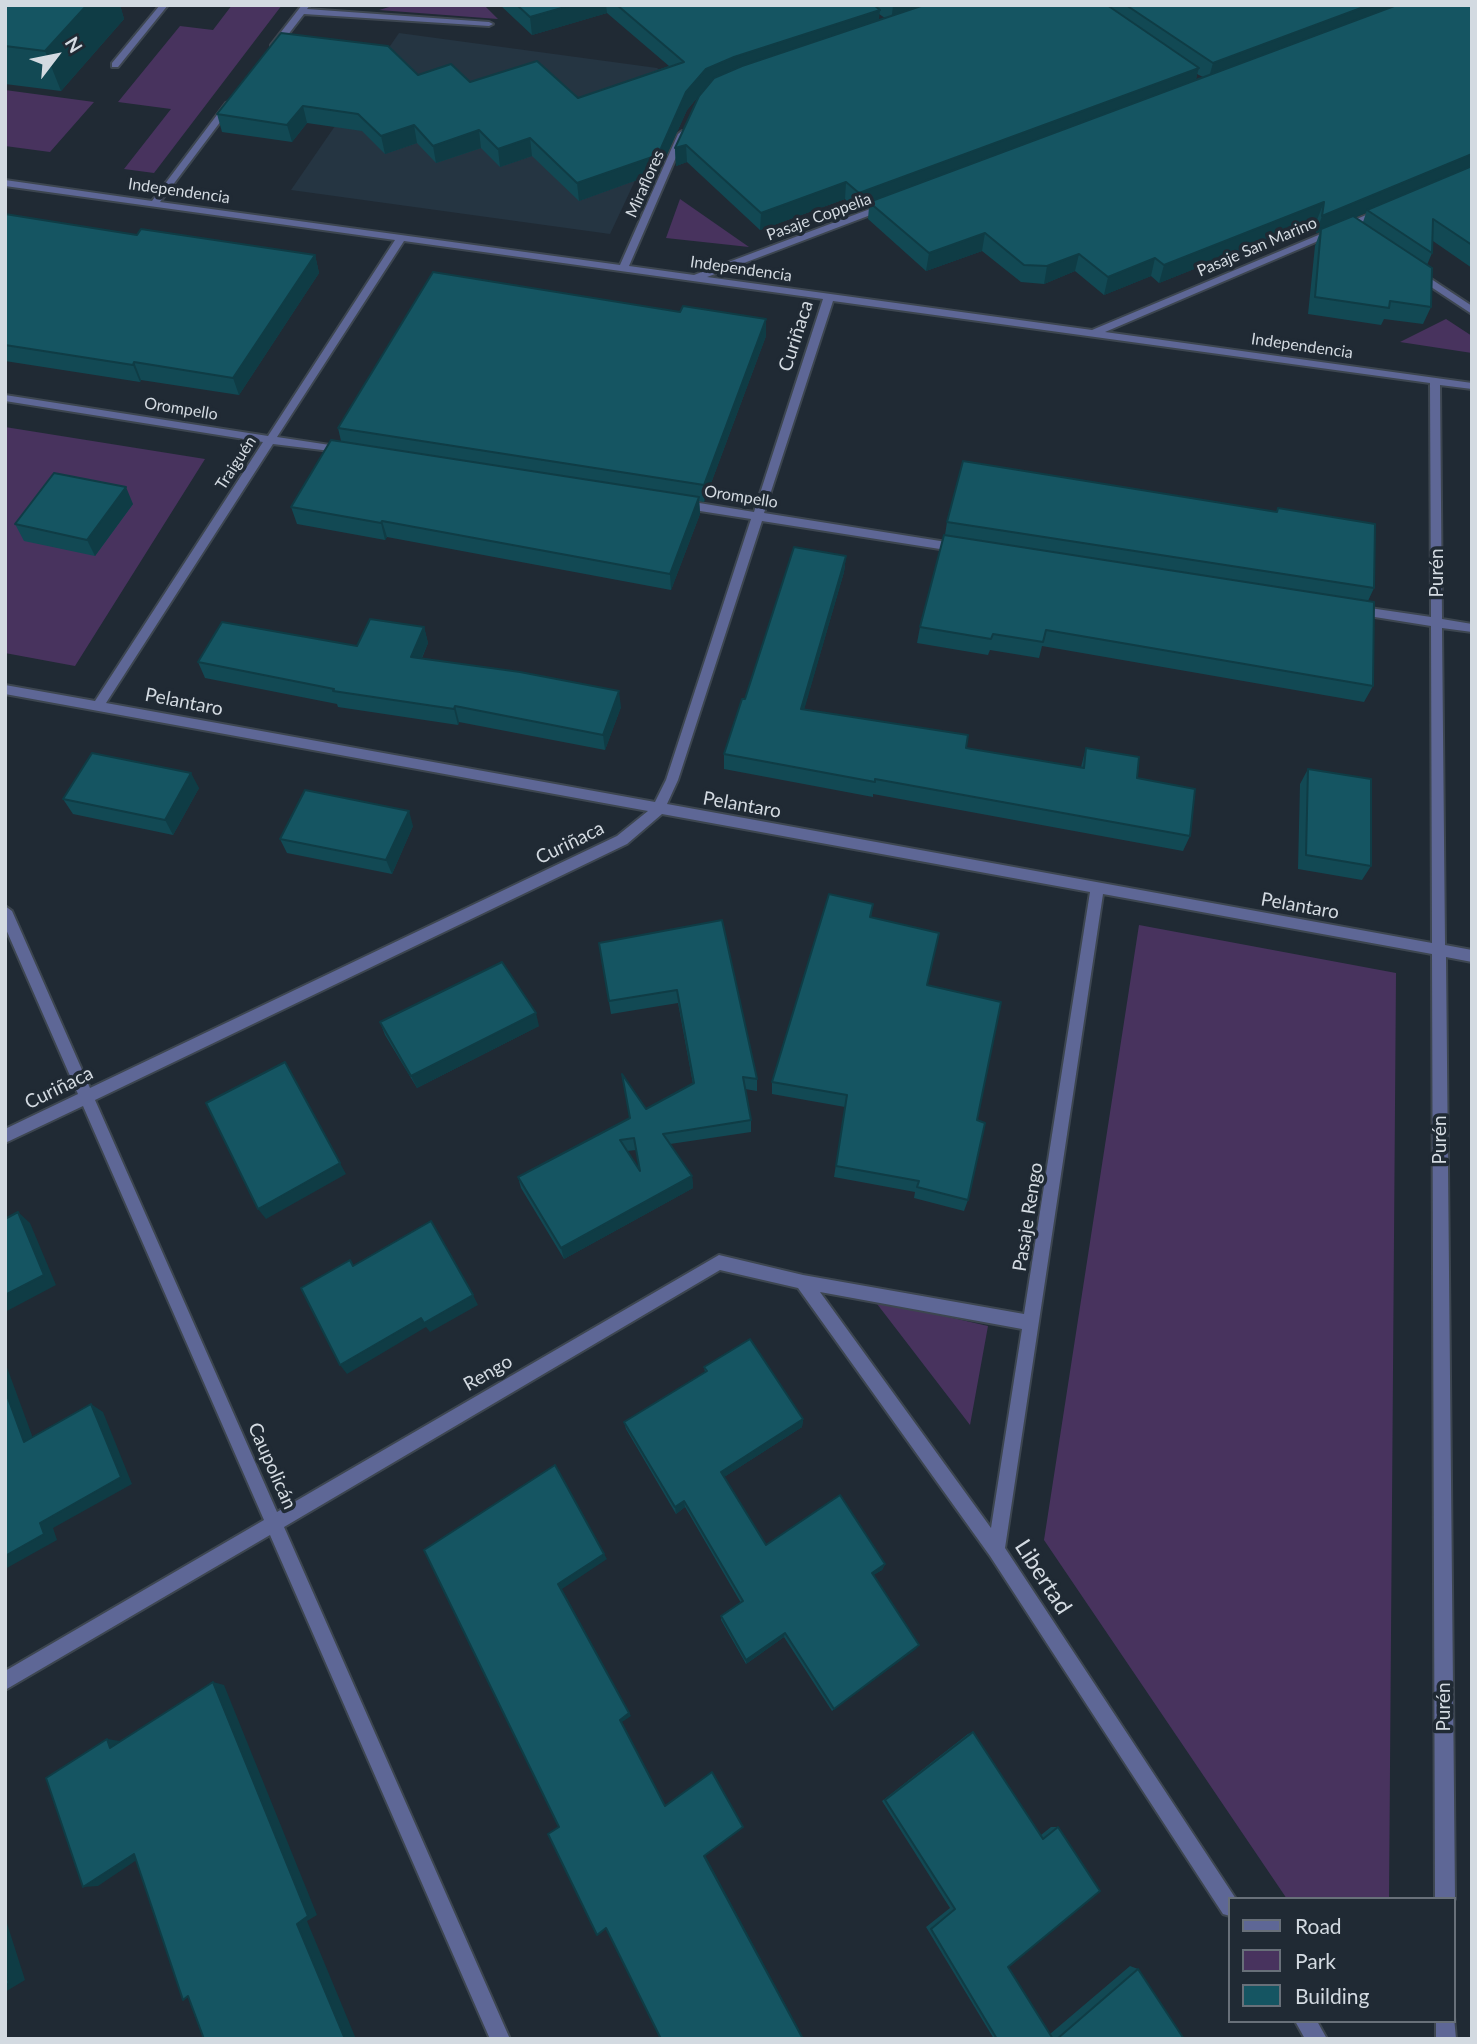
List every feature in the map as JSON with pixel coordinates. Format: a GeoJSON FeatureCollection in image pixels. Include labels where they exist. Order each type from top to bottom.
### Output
{"type":"FeatureCollection","features":[{"type":"Feature","properties":{"kind":"street"},"geometry":{"type":"LineString","coordinates":[[115,65],[164,5]]}},
{"type":"Feature","properties":{"kind":"street"},"geometry":{"type":"LineString","coordinates":[[269,54],[304,8],[489,24]]}},
{"type":"Feature","properties":{"kind":"street"},"geometry":{"type":"LineString","coordinates":[[154,204],[236,97]]}},
{"type":"Feature","properties":{"kind":"street","name":"Miraflores"},"geometry":{"type":"LineString","coordinates":[[623,269],[687,123]]}},
{"type":"Feature","properties":{"kind":"street","name":"Independencia"},"geometry":{"type":"LineString","coordinates":[[5,183],[1472,386]]}},
{"type":"Feature","properties":{"kind":"street","name":"Pasaje Coppelia"},"geometry":{"type":"LineString","coordinates":[[694,278],[893,204]]}},
{"type":"Feature","properties":{"kind":"street","name":"Pasaje San Marino"},"geometry":{"type":"LineString","coordinates":[[1092,333],[1398,205]]}},
{"type":"Feature","properties":{"kind":"street"},"geometry":{"type":"LineString","coordinates":[[1348,226],[1359,234]]}},
{"type":"Feature","properties":{"kind":"street","name":"Traiguén"},"geometry":{"type":"LineString","coordinates":[[98,706],[401,238]]}},
{"type":"Feature","properties":{"kind":"street"},"geometry":{"type":"LineString","coordinates":[[1404,265],[1472,311]]}},
{"type":"Feature","properties":{"kind":"street","name":"Curiñaca"},"geometry":{"type":"LineString","coordinates":[[5,1136],[622,840],[658,810],[672,780],[829,297]]}},
{"type":"Feature","properties":{"kind":"street","name":"Purén"},"geometry":{"type":"LineString","coordinates":[[1435,381],[1445,1897]]}},
{"type":"Feature","properties":{"kind":"street","name":"Orompello"},"geometry":{"type":"LineString","coordinates":[[5,398],[357,453]]}},
{"type":"Feature","properties":{"kind":"street","name":"Orompello"},"geometry":{"type":"LineString","coordinates":[[673,502],[971,550]]}},
{"type":"Feature","properties":{"kind":"street"},"geometry":{"type":"LineString","coordinates":[[1343,608],[1472,628]]}},
{"type":"Feature","properties":{"kind":"street","name":"Pelantaro"},"geometry":{"type":"LineString","coordinates":[[5,688],[658,810],[1472,956]]}},
{"type":"Feature","properties":{"kind":"street","name":"Pasaje Rengo"},"geometry":{"type":"LineString","coordinates":[[996,1550],[1097,889]]}},
{"type":"Feature","properties":{"kind":"street","name":"Caupolicán"},"geometry":{"type":"LineString","coordinates":[[5,911],[500,2039]]}},
{"type":"Feature","properties":{"kind":"street","name":"Rengo"},"geometry":{"type":"LineString","coordinates":[[5,1682],[719,1262],[803,1282],[1031,1323]]}},
{"type":"Feature","properties":{"kind":"street","name":"Libertad"},"geometry":{"type":"LineString","coordinates":[[803,1282],[996,1550],[1228,1904]]}},
{"type":"Feature","properties":{"kind":"street"},"geometry":{"type":"LineString","coordinates":[[1306,2023],[1317,2039]]}},
{"type":"Feature","properties":{"kind":"shaded area"},"geometry":{"type":"Polygon","coordinates":[[[399,33],[657,68],[679,87],[610,234],[291,190],[399,33]]]}},
{"type":"Feature","properties":{"kind":"green space"},"geometry":{"type":"Polygon","coordinates":[[[232,5],[282,5],[154,173],[124,169],[171,109],[118,102],[180,26],[213,30],[232,5]]]}},
{"type":"Feature","properties":{"kind":"green space"},"geometry":{"type":"Polygon","coordinates":[[[396,5],[484,5],[498,19],[379,10],[396,5]]]}},
{"type":"Feature","properties":{"kind":"green space"},"geometry":{"type":"Polygon","coordinates":[[[5,90],[94,102],[50,152],[5,146],[5,90]]]}},
{"type":"Feature","properties":{"kind":"green space"},"geometry":{"type":"Polygon","coordinates":[[[680,199],[749,247],[666,238],[680,199]]]}},
{"type":"Feature","properties":{"kind":"green space"},"geometry":{"type":"Polygon","coordinates":[[[1446,319],[1472,336],[1472,353],[1400,342],[1446,319]]]}},
{"type":"Feature","properties":{"kind":"green space"},"geometry":{"type":"Polygon","coordinates":[[[5,427],[205,459],[75,666],[5,653],[5,427]]]}},
{"type":"Feature","properties":{"kind":"green space"},"geometry":{"type":"Polygon","coordinates":[[[1139,925],[1396,973],[1389,1897],[1286,1897],[1044,1540],[1139,925]]]}},
{"type":"Feature","properties":{"kind":"green space"},"geometry":{"type":"Polygon","coordinates":[[[874,1300],[988,1326],[970,1425],[874,1300]]]}},
{"type":"Feature","properties":{"kind":"building"},"geometry":{"type":"Polygon","coordinates":[[[5,5],[87,5],[45,51],[5,46],[5,5]]]}},
{"type":"Feature","properties":{"kind":"building"},"geometry":{"type":"Polygon","coordinates":[[[517,5],[572,5],[530,17],[517,5]]]}},
{"type":"Feature","properties":{"kind":"building"},"geometry":{"type":"Polygon","coordinates":[[[617,5],[874,5],[880,10],[734,57],[706,69],[686,92],[658,155],[577,183],[530,138],[498,149],[479,130],[433,146],[414,125],[381,136],[358,114],[303,106],[287,125],[217,114],[281,33],[388,46],[418,75],[451,64],[470,82],[537,61],[578,98],[684,62],[617,5]]]}},
{"type":"Feature","properties":{"kind":"building"},"geometry":{"type":"Polygon","coordinates":[[[924,5],[1107,5],[1199,68],[859,193],[846,182],[761,213],[686,145],[675,148],[699,96],[714,78],[742,66],[924,5]]]}},
{"type":"Feature","properties":{"kind":"building"},"geometry":{"type":"Polygon","coordinates":[[[1126,5],[1369,5],[1213,63],[1126,5]]]}},
{"type":"Feature","properties":{"kind":"building"},"geometry":{"type":"Polygon","coordinates":[[[1397,5],[1472,5],[1472,154],[1322,216],[1324,202],[1164,265],[1155,258],[1108,277],[1079,254],[1047,266],[1024,265],[985,233],[929,253],[869,202],[1397,5]]]}},
{"type":"Feature","properties":{"kind":"building"},"geometry":{"type":"Polygon","coordinates":[[[1472,166],[1472,245],[1433,219],[1432,253],[1367,210],[1472,166]]]}},
{"type":"Feature","properties":{"kind":"building"},"geometry":{"type":"Polygon","coordinates":[[[5,214],[137,235],[141,229],[315,255],[233,378],[134,362],[133,365],[5,345],[5,214]]]}},
{"type":"Feature","properties":{"kind":"building"},"geometry":{"type":"Polygon","coordinates":[[[1353,216],[1432,268],[1431,307],[1390,301],[1389,308],[1315,297],[1321,229],[1353,216]]]}},
{"type":"Feature","properties":{"kind":"building"},"geometry":{"type":"Polygon","coordinates":[[[433,272],[680,312],[683,306],[766,319],[704,485],[338,428],[433,272]]]}},
{"type":"Feature","properties":{"kind":"building"},"geometry":{"type":"Polygon","coordinates":[[[331,440],[699,497],[670,574],[291,507],[331,440]]]}},
{"type":"Feature","properties":{"kind":"building"},"geometry":{"type":"Polygon","coordinates":[[[963,461],[1277,512],[1278,508],[1375,524],[1374,588],[947,522],[963,461]]]}},
{"type":"Feature","properties":{"kind":"building"},"geometry":{"type":"Polygon","coordinates":[[[54,473],[126,487],[87,540],[15,524],[54,473]]]}},
{"type":"Feature","properties":{"kind":"building"},"geometry":{"type":"Polygon","coordinates":[[[944,535],[1374,602],[1373,686],[1046,630],[1043,642],[993,634],[991,639],[920,627],[944,535]]]}},
{"type":"Feature","properties":{"kind":"building"},"geometry":{"type":"Polygon","coordinates":[[[794,547],[846,556],[801,709],[968,735],[966,748],[1084,768],[1086,748],[1139,757],[1137,778],[1195,789],[1190,836],[724,754],[742,699],[745,699],[794,547]]]}},
{"type":"Feature","properties":{"kind":"building"},"geometry":{"type":"Polygon","coordinates":[[[370,619],[424,627],[411,657],[520,672],[619,691],[603,735],[455,706],[454,709],[333,691],[334,689],[198,662],[222,622],[357,646],[370,619]]]}},
{"type":"Feature","properties":{"kind":"building"},"geometry":{"type":"Polygon","coordinates":[[[92,753],[191,773],[165,820],[63,799],[92,753]]]}},
{"type":"Feature","properties":{"kind":"building"},"geometry":{"type":"Polygon","coordinates":[[[1308,769],[1371,779],[1371,866],[1306,855],[1308,769]]]}},
{"type":"Feature","properties":{"kind":"building"},"geometry":{"type":"Polygon","coordinates":[[[305,790],[409,811],[386,860],[280,839],[305,790]]]}},
{"type":"Feature","properties":{"kind":"building"},"geometry":{"type":"Polygon","coordinates":[[[829,894],[873,904],[870,917],[939,933],[927,985],[1001,1002],[977,1120],[985,1123],[968,1200],[917,1187],[919,1181],[836,1166],[847,1095],[772,1082],[829,894]]]}},
{"type":"Feature","properties":{"kind":"building"},"geometry":{"type":"Polygon","coordinates":[[[722,920],[757,1079],[743,1077],[751,1120],[663,1134],[692,1176],[561,1248],[518,1177],[630,1118],[622,1074],[646,1109],[694,1083],[677,990],[609,1001],[599,943],[722,920]],[[634,1138],[620,1140],[640,1171],[634,1138]]]}},
{"type":"Feature","properties":{"kind":"building"},"geometry":{"type":"Polygon","coordinates":[[[502,962],[536,1013],[411,1076],[380,1022],[502,962]]]}},
{"type":"Feature","properties":{"kind":"building"},"geometry":{"type":"Polygon","coordinates":[[[285,1062],[340,1163],[258,1209],[206,1103],[285,1062]]]}},
{"type":"Feature","properties":{"kind":"building"},"geometry":{"type":"Polygon","coordinates":[[[18,1212],[44,1275],[5,1295],[5,1219],[18,1212]]]}},
{"type":"Feature","properties":{"kind":"building"},"geometry":{"type":"Polygon","coordinates":[[[431,1221],[473,1295],[424,1323],[421,1318],[340,1365],[301,1288],[350,1260],[353,1266],[431,1221]]]}},
{"type":"Feature","properties":{"kind":"building"},"geometry":{"type":"Polygon","coordinates":[[[750,1339],[803,1419],[721,1472],[766,1545],[840,1495],[885,1564],[872,1573],[919,1645],[834,1709],[785,1633],[746,1660],[721,1616],[743,1601],[684,1501],[675,1507],[624,1422],[707,1371],[704,1367],[750,1339]]]}},
{"type":"Feature","properties":{"kind":"building"},"geometry":{"type":"Polygon","coordinates":[[[5,1390],[24,1442],[91,1404],[121,1477],[40,1523],[44,1534],[5,1556],[5,1390]]]}},
{"type":"Feature","properties":{"kind":"building"},"geometry":{"type":"Polygon","coordinates":[[[555,1465],[604,1554],[558,1584],[629,1713],[620,1720],[665,1806],[712,1772],[743,1827],[704,1856],[803,2039],[661,2039],[606,1928],[597,1935],[548,1834],[559,1827],[424,1550],[555,1465]]]}},
{"type":"Feature","properties":{"kind":"building"},"geometry":{"type":"Polygon","coordinates":[[[213,1682],[308,1916],[297,1924],[345,2039],[204,2039],[188,1996],[183,2000],[134,1854],[83,1887],[46,1778],[107,1739],[110,1748],[213,1682]]]}},
{"type":"Feature","properties":{"kind":"building"},"geometry":{"type":"Polygon","coordinates":[[[973,1732],[1043,1839],[1058,1827],[1100,1891],[1008,1967],[1053,2039],[997,2039],[931,1929],[955,1909],[885,1800],[973,1732]]]}},
{"type":"Feature","properties":{"kind":"building"},"geometry":{"type":"Polygon","coordinates":[[[1138,1969],[1184,2039],[1057,2039],[1138,1969]]]}}]}
